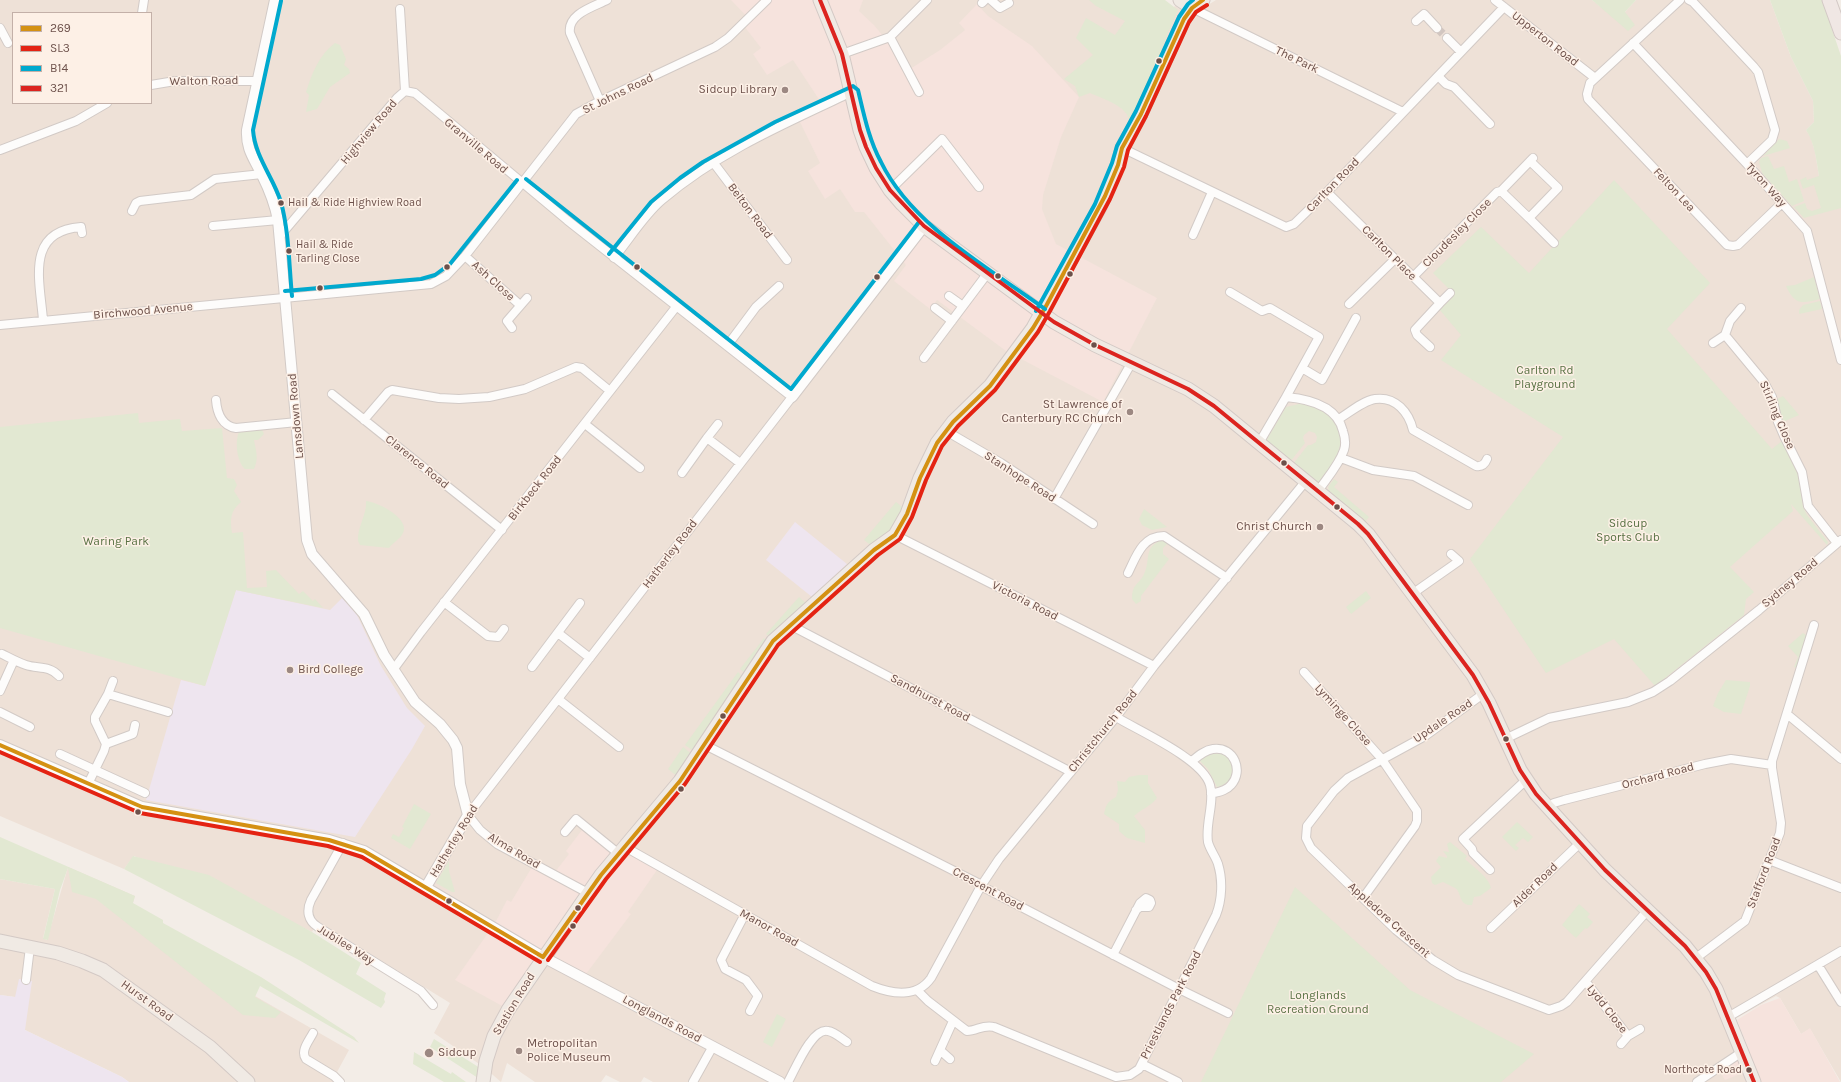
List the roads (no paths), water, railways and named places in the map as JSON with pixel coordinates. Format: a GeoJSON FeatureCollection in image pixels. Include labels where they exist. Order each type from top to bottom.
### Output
{"type":"FeatureCollection","features":[{"type":"Feature","properties":{"kind":"highway"},"geometry":{"type":"LineString","coordinates":[[1829,0],[1841,33]]}},
{"type":"Feature","properties":{"kind":"highway"},"geometry":{"type":"LineString","coordinates":[[1835,0],[1841,20]]}},
{"type":"Feature","properties":{"kind":"main road"},"geometry":{"type":"LineString","coordinates":[[1180,0],[1197,3]]}},
{"type":"Feature","properties":{"kind":"main road"},"geometry":{"type":"LineString","coordinates":[[824,1],[842,54],[860,130],[876,168],[890,190],[924,226],[1041,314],[1095,345],[1196,393],[1214,406],[1305,482],[1356,521],[1368,534],[1466,665],[1483,694],[1526,780],[1547,808],[1647,911],[1674,934],[1696,958],[1716,988],[1754,1082]]}},
{"type":"Feature","properties":{"kind":"main road","name":"Station Road"},"geometry":{"type":"LineString","coordinates":[[482,1082],[486,1061],[494,1036],[508,1010],[588,893],[677,785],[773,641],[874,550],[895,536],[907,514],[929,458],[946,431],[990,386],[1028,335],[1041,314],[1100,207],[1118,165],[1122,148],[1141,114],[1184,19],[1197,3]]}},
{"type":"Feature","properties":{"kind":"main road","name":"Hurst Road"},"geometry":{"type":"LineString","coordinates":[[0,941],[30,946],[82,961],[103,970],[211,1048],[248,1082]]}},
{"type":"Feature","properties":{"kind":"street"},"geometry":{"type":"LineString","coordinates":[[142,12],[144,0]]}},
{"type":"Feature","properties":{"kind":"street"},"geometry":{"type":"LineString","coordinates":[[257,81],[275,0]]}},
{"type":"Feature","properties":{"kind":"street"},"geometry":{"type":"LineString","coordinates":[[600,101],[570,33],[569,26],[572,19],[607,0]]}},
{"type":"Feature","properties":{"kind":"street","name":"St Johns Road"},"geometry":{"type":"LineString","coordinates":[[286,298],[431,284],[446,276],[465,256],[576,114],[600,101],[715,47],[728,38],[767,0]]}},
{"type":"Feature","properties":{"kind":"street"},"geometry":{"type":"LineString","coordinates":[[842,54],[890,37],[927,0]]}},
{"type":"Feature","properties":{"kind":"street"},"geometry":{"type":"LineString","coordinates":[[991,0],[1000,8],[1010,3]]}},
{"type":"Feature","properties":{"kind":"street","name":"Upperton Road"},"geometry":{"type":"LineString","coordinates":[[1495,0],[1595,78]]}},
{"type":"Feature","properties":{"kind":"street"},"geometry":{"type":"LineString","coordinates":[[1595,78],[1680,0]]}},
{"type":"Feature","properties":{"kind":"street"},"geometry":{"type":"LineString","coordinates":[[1689,0],[1706,15],[1758,72],[1776,130],[1775,135],[1747,164]]}},
{"type":"Feature","properties":{"kind":"street","name":"The Park"},"geometry":{"type":"LineString","coordinates":[[1197,3],[1403,112]]}},
{"type":"Feature","properties":{"kind":"street","name":"Carlton Road"},"geometry":{"type":"LineString","coordinates":[[1122,148],[1286,227],[1294,224],[1327,192],[1504,7]]}},
{"type":"Feature","properties":{"kind":"street","name":"Highview Road"},"geometry":{"type":"LineString","coordinates":[[280,236],[396,98],[405,91],[400,9]]}},
{"type":"Feature","properties":{"kind":"street"},"geometry":{"type":"LineString","coordinates":[[1416,21],[1424,14],[1438,28]]}},
{"type":"Feature","properties":{"kind":"street"},"geometry":{"type":"LineString","coordinates":[[0,28],[8,42]]}},
{"type":"Feature","properties":{"kind":"street"},"geometry":{"type":"LineString","coordinates":[[890,37],[919,92]]}},
{"type":"Feature","properties":{"kind":"street"},"geometry":{"type":"LineString","coordinates":[[1447,38],[1461,52]]}},
{"type":"Feature","properties":{"kind":"street","name":"Tyron Way"},"geometry":{"type":"LineString","coordinates":[[1633,43],[1747,164],[1807,231],[1841,360]]}},
{"type":"Feature","properties":{"kind":"street"},"geometry":{"type":"LineString","coordinates":[[1438,76],[1446,84],[1454,87],[1490,124]]}},
{"type":"Feature","properties":{"kind":"street"},"geometry":{"type":"LineString","coordinates":[[152,78],[160,82]]}},
{"type":"Feature","properties":{"kind":"street","name":"Felton Lea"},"geometry":{"type":"LineString","coordinates":[[1595,78],[1588,87],[1588,99],[1727,245],[1738,245],[1782,203]]}},
{"type":"Feature","properties":{"kind":"street","name":"Walton Road"},"geometry":{"type":"LineString","coordinates":[[152,84],[187,80],[257,81]]}},
{"type":"Feature","properties":{"kind":"street","name":"Lansdown Road"},"geometry":{"type":"LineString","coordinates":[[257,81],[247,130],[247,142],[251,154],[262,174],[274,202],[278,220],[309,548],[312,554],[364,614],[377,642],[393,670]]}},
{"type":"Feature","properties":{"kind":"street","name":"Granville Road"},"geometry":{"type":"LineString","coordinates":[[405,91],[415,93],[522,184],[792,397]]}},
{"type":"Feature","properties":{"kind":"street"},"geometry":{"type":"LineString","coordinates":[[614,258],[662,200],[713,162],[743,145],[852,92]]}},
{"type":"Feature","properties":{"kind":"street"},"geometry":{"type":"LineString","coordinates":[[0,150],[76,120],[105,104]]}},
{"type":"Feature","properties":{"kind":"street"},"geometry":{"type":"LineString","coordinates":[[890,190],[942,139],[979,187]]}},
{"type":"Feature","properties":{"kind":"street","name":"Cloudesley Close"},"geometry":{"type":"LineString","coordinates":[[1413,277],[1497,192],[1501,191],[1532,160],[1558,188],[1529,218]]}},
{"type":"Feature","properties":{"kind":"street","name":"Belton Road"},"geometry":{"type":"LineString","coordinates":[[713,162],[787,260]]}},
{"type":"Feature","properties":{"kind":"street"},"geometry":{"type":"LineString","coordinates":[[132,211],[136,203],[140,201],[191,195],[215,179],[262,174]]}},
{"type":"Feature","properties":{"kind":"street","name":"Cloudesley Close"},"geometry":{"type":"LineString","coordinates":[[1501,191],[1554,243]]}},
{"type":"Feature","properties":{"kind":"street"},"geometry":{"type":"LineString","coordinates":[[1193,235],[1212,192]]}},
{"type":"Feature","properties":{"kind":"street","name":"Carlton Place"},"geometry":{"type":"LineString","coordinates":[[1327,192],[1440,303]]}},
{"type":"Feature","properties":{"kind":"street"},"geometry":{"type":"LineString","coordinates":[[43,320],[39,266],[40,255],[46,242],[56,233],[69,228],[82,230],[82,218]]}},
{"type":"Feature","properties":{"kind":"street"},"geometry":{"type":"LineString","coordinates":[[213,226],[278,220]]}},
{"type":"Feature","properties":{"kind":"street","name":"Hatherley Road"},"geometry":{"type":"LineString","coordinates":[[426,887],[468,815],[924,226]]}},
{"type":"Feature","properties":{"kind":"street","name":"Ash Close"},"geometry":{"type":"LineString","coordinates":[[465,256],[520,305]]}},
{"type":"Feature","properties":{"kind":"street"},"geometry":{"type":"LineString","coordinates":[[1349,304],[1395,259]]}},
{"type":"Feature","properties":{"kind":"street"},"geometry":{"type":"LineString","coordinates":[[924,358],[987,274]]}},
{"type":"Feature","properties":{"kind":"street"},"geometry":{"type":"LineString","coordinates":[[727,346],[756,307],[780,286]]}},
{"type":"Feature","properties":{"kind":"street"},"geometry":{"type":"LineString","coordinates":[[1230,292],[1262,311],[1270,308],[1319,337],[1259,443]]}},
{"type":"Feature","properties":{"kind":"street"},"geometry":{"type":"LineString","coordinates":[[1430,347],[1417,335],[1415,330],[1450,293]]}},
{"type":"Feature","properties":{"kind":"street"},"geometry":{"type":"LineString","coordinates":[[949,296],[963,306]]}},
{"type":"Feature","properties":{"kind":"street","name":"Birchwood Avenue"},"geometry":{"type":"LineString","coordinates":[[0,325],[286,298]]}},
{"type":"Feature","properties":{"kind":"street","name":"Ash Close"},"geometry":{"type":"LineString","coordinates":[[512,328],[507,321],[527,298]]}},
{"type":"Feature","properties":{"kind":"street","name":"Birkbeck Road"},"geometry":{"type":"LineString","coordinates":[[393,670],[444,602],[502,530],[676,306]]}},
{"type":"Feature","properties":{"kind":"street"},"geometry":{"type":"LineString","coordinates":[[935,308],[952,321]]}},
{"type":"Feature","properties":{"kind":"street"},"geometry":{"type":"LineString","coordinates":[[1713,343],[1725,335],[1730,321],[1741,308]]}},
{"type":"Feature","properties":{"kind":"street"},"geometry":{"type":"LineString","coordinates":[[1302,368],[1322,380],[1356,318]]}},
{"type":"Feature","properties":{"kind":"street","name":"Stirling Close"},"geometry":{"type":"LineString","coordinates":[[1725,335],[1764,382],[1772,397],[1778,422],[1802,472],[1808,506],[1839,542]]}},
{"type":"Feature","properties":{"kind":"street"},"geometry":{"type":"LineString","coordinates":[[1054,499],[1132,362]]}},
{"type":"Feature","properties":{"kind":"street"},"geometry":{"type":"LineString","coordinates":[[364,420],[388,392],[392,390],[439,398],[459,399],[489,397],[525,389],[576,367],[582,368],[610,391]]}},
{"type":"Feature","properties":{"kind":"street","name":"Clarence Road"},"geometry":{"type":"LineString","coordinates":[[332,394],[502,530]]}},
{"type":"Feature","properties":{"kind":"street"},"geometry":{"type":"LineString","coordinates":[[1286,397],[1304,398],[1331,411],[1339,419],[1345,438],[1345,448],[1341,458],[1318,491]]}},
{"type":"Feature","properties":{"kind":"street"},"geometry":{"type":"LineString","coordinates":[[1339,419],[1375,399],[1392,401],[1404,410],[1410,419],[1413,430],[1476,466],[1480,467],[1485,464],[1487,459]]}},
{"type":"Feature","properties":{"kind":"street"},"geometry":{"type":"LineString","coordinates":[[216,400],[217,413],[224,423],[230,427],[236,428],[297,422]]}},
{"type":"Feature","properties":{"kind":"street"},"geometry":{"type":"LineString","coordinates":[[585,424],[640,468]]}},
{"type":"Feature","properties":{"kind":"street"},"geometry":{"type":"LineString","coordinates":[[682,473],[718,424]]}},
{"type":"Feature","properties":{"kind":"street","name":"Stanhope Road"},"geometry":{"type":"LineString","coordinates":[[946,431],[1001,463],[1093,524]]}},
{"type":"Feature","properties":{"kind":"street"},"geometry":{"type":"LineString","coordinates":[[707,438],[740,463]]}},
{"type":"Feature","properties":{"kind":"street"},"geometry":{"type":"LineString","coordinates":[[1341,458],[1373,470],[1414,476],[1468,505]]}},
{"type":"Feature","properties":{"kind":"street","name":"Christchurch Road"},"geometry":{"type":"LineString","coordinates":[[917,990],[923,987],[931,978],[981,886],[999,859],[1116,717],[1154,666],[1305,482]]}},
{"type":"Feature","properties":{"kind":"street","name":"Victoria Road"},"geometry":{"type":"LineString","coordinates":[[895,536],[1154,666]]}},
{"type":"Feature","properties":{"kind":"street"},"geometry":{"type":"LineString","coordinates":[[1128,573],[1142,545],[1148,539],[1155,536],[1164,536],[1171,539],[1227,578]]}},
{"type":"Feature","properties":{"kind":"street","name":"Sydney Road"},"geometry":{"type":"LineString","coordinates":[[1505,739],[1549,718],[1628,702],[1653,692],[1670,681],[1749,618],[1839,542]]}},
{"type":"Feature","properties":{"kind":"street"},"geometry":{"type":"LineString","coordinates":[[1412,594],[1459,561],[1451,554]]}},
{"type":"Feature","properties":{"kind":"street"},"geometry":{"type":"LineString","coordinates":[[444,602],[488,636],[498,637],[504,629]]}},
{"type":"Feature","properties":{"kind":"street"},"geometry":{"type":"LineString","coordinates":[[532,667],[580,603]]}},
{"type":"Feature","properties":{"kind":"street","name":"Sandhurst Road"},"geometry":{"type":"LineString","coordinates":[[790,625],[1071,772]]}},
{"type":"Feature","properties":{"kind":"street","name":"Stafford Road"},"geometry":{"type":"LineString","coordinates":[[1696,958],[1745,921],[1781,828],[1772,765],[1814,625]]}},
{"type":"Feature","properties":{"kind":"street"},"geometry":{"type":"LineString","coordinates":[[558,633],[590,658]]}},
{"type":"Feature","properties":{"kind":"street"},"geometry":{"type":"LineString","coordinates":[[2,654],[26,665],[47,668],[54,671],[59,676]]}},
{"type":"Feature","properties":{"kind":"street"},"geometry":{"type":"LineString","coordinates":[[0,691],[14,660]]}},
{"type":"Feature","properties":{"kind":"street","name":"Alma Road"},"geometry":{"type":"LineString","coordinates":[[393,670],[418,706],[440,724],[453,740],[457,748],[460,784],[468,815],[480,830],[496,844],[588,893]]}},
{"type":"Feature","properties":{"kind":"street","name":"Lyminge Close"},"geometry":{"type":"LineString","coordinates":[[1304,672],[1381,758],[1416,807],[1417,821],[1412,830],[1363,898]]}},
{"type":"Feature","properties":{"kind":"street"},"geometry":{"type":"LineString","coordinates":[[106,744],[95,722],[95,717],[108,694],[113,680]]}},
{"type":"Feature","properties":{"kind":"street"},"geometry":{"type":"LineString","coordinates":[[108,694],[168,712]]}},
{"type":"Feature","properties":{"kind":"street","name":"Updale Road"},"geometry":{"type":"LineString","coordinates":[[1381,758],[1425,736],[1483,694]]}},
{"type":"Feature","properties":{"kind":"street"},"geometry":{"type":"LineString","coordinates":[[558,699],[620,747]]}},
{"type":"Feature","properties":{"kind":"street"},"geometry":{"type":"LineString","coordinates":[[0,712],[30,727]]}},
{"type":"Feature","properties":{"kind":"street"},"geometry":{"type":"LineString","coordinates":[[1787,714],[1841,759]]}},
{"type":"Feature","properties":{"kind":"street","name":"Priestlands Park Road"},"geometry":{"type":"LineString","coordinates":[[917,990],[967,1031],[973,1031],[982,1026],[994,1027],[1116,1077],[1130,1075],[1142,1064],[1212,925],[1221,898],[1218,865],[1207,837],[1212,794],[1206,775],[1192,761],[1116,717]]}},
{"type":"Feature","properties":{"kind":"street"},"geometry":{"type":"LineString","coordinates":[[88,784],[106,744],[133,734],[135,725]]}},
{"type":"Feature","properties":{"kind":"street","name":"Longlands Road"},"geometry":{"type":"LineString","coordinates":[[0,745],[88,784],[150,809],[343,843],[364,851],[543,957],[780,1082]]}},
{"type":"Feature","properties":{"kind":"street","name":"Crescent Road"},"geometry":{"type":"LineString","coordinates":[[705,745],[978,883],[981,886],[1179,990],[1228,1013]]}},
{"type":"Feature","properties":{"kind":"street"},"geometry":{"type":"LineString","coordinates":[[1192,761],[1202,753],[1212,749],[1219,749],[1232,756],[1237,763],[1235,779],[1230,786],[1222,792],[1212,794]]}},
{"type":"Feature","properties":{"kind":"street"},"geometry":{"type":"LineString","coordinates":[[60,754],[145,793]]}},
{"type":"Feature","properties":{"kind":"street","name":"Appledore Crescent"},"geometry":{"type":"LineString","coordinates":[[1381,758],[1356,772],[1341,784],[1310,820],[1306,832],[1308,843],[1311,848],[1397,931],[1442,966],[1458,975],[1545,1009],[1555,1008],[1567,1002],[1586,982],[1647,911]]}},
{"type":"Feature","properties":{"kind":"street","name":"Orchard Road"},"geometry":{"type":"LineString","coordinates":[[1547,808],[1559,802],[1731,759],[1772,765]]}},
{"type":"Feature","properties":{"kind":"street"},"geometry":{"type":"LineString","coordinates":[[1490,870],[1473,853],[1472,849],[1463,839],[1526,780]]}},
{"type":"Feature","properties":{"kind":"street","name":"Manor Road"},"geometry":{"type":"LineString","coordinates":[[566,832],[576,819],[622,850],[745,914],[878,988],[894,992],[917,990]]}},
{"type":"Feature","properties":{"kind":"street","name":"Jubilee Way"},"geometry":{"type":"LineString","coordinates":[[343,843],[308,906],[310,919],[318,927],[421,991],[433,1005]]}},
{"type":"Feature","properties":{"kind":"street","name":"Alder Road"},"geometry":{"type":"LineString","coordinates":[[1491,928],[1580,843]]}},
{"type":"Feature","properties":{"kind":"street"},"geometry":{"type":"LineString","coordinates":[[1769,860],[1841,888]]}},
{"type":"Feature","properties":{"kind":"street"},"geometry":{"type":"LineString","coordinates":[[1113,955],[1136,910]]}},
{"type":"Feature","properties":{"kind":"street"},"geometry":{"type":"LineString","coordinates":[[745,914],[721,960],[725,969],[746,980],[758,996],[750,1011]]}},
{"type":"Feature","properties":{"kind":"street"},"geometry":{"type":"LineString","coordinates":[[26,980],[30,946]]}},
{"type":"Feature","properties":{"kind":"street"},"geometry":{"type":"LineString","coordinates":[[1728,1017],[1841,951]]}},
{"type":"Feature","properties":{"kind":"street"},"geometry":{"type":"LineString","coordinates":[[1818,965],[1841,1002]]}},
{"type":"Feature","properties":{"kind":"street","name":"Lydd Close"},"geometry":{"type":"LineString","coordinates":[[1586,982],[1628,1036]]}},
{"type":"Feature","properties":{"kind":"street"},"geometry":{"type":"LineString","coordinates":[[935,1061],[941,1051],[953,1021]]}},
{"type":"Feature","properties":{"kind":"street","name":"Lydd Close"},"geometry":{"type":"LineString","coordinates":[[1621,1044],[1628,1036],[1640,1029]]}},
{"type":"Feature","properties":{"kind":"street"},"geometry":{"type":"LineString","coordinates":[[788,1082],[812,1037],[820,1031],[828,1031],[847,1042]]}},
{"type":"Feature","properties":{"kind":"street"},"geometry":{"type":"LineString","coordinates":[[313,1033],[303,1052],[303,1056],[334,1076],[340,1082]]}},
{"type":"Feature","properties":{"kind":"street"},"geometry":{"type":"LineString","coordinates":[[693,1082],[713,1046]]}},
{"type":"Feature","properties":{"kind":"street"},"geometry":{"type":"LineString","coordinates":[[941,1051],[950,1059]]}},
{"type":"Feature","properties":{"kind":"street"},"geometry":{"type":"LineString","coordinates":[[1697,1082],[1742,1052]]}},
{"type":"Feature","properties":{"kind":"street"},"geometry":{"type":"LineString","coordinates":[[1142,1064],[1178,1082]]}},
{"type":"Feature","properties":{"kind":"tunnel"},"geometry":{"type":"LineString","coordinates":[[1437,28],[1447,38]]}},
{"type":"Feature","properties":{"kind":"place","name":"Sidcup Library"},"geometry":{"type":"Point","coordinates":[785,90]}},
{"type":"Feature","properties":{"kind":"place","name":"Hail & Ride Highview Road"},"geometry":{"type":"Point","coordinates":[281,203]}},
{"type":"Feature","properties":{"kind":"place","name":"Hail & Ride Tarling Close"},"geometry":{"type":"Point","coordinates":[289,251]}},
{"type":"Feature","properties":{"kind":"place","name":"St Lawrence of Canterbury RC Church"},"geometry":{"type":"Point","coordinates":[1130,412]}},
{"type":"Feature","properties":{"kind":"place","name":"Christ Church"},"geometry":{"type":"Point","coordinates":[1320,527]}},
{"type":"Feature","properties":{"kind":"place","name":"Bird College"},"geometry":{"type":"Point","coordinates":[290,670]}},
{"type":"Feature","properties":{"kind":"place","name":"Metropolitan Police Museum"},"geometry":{"type":"Point","coordinates":[519,1051]}},
{"type":"Feature","properties":{"kind":"place","name":"Sidcup"},"geometry":{"type":"Point","coordinates":[429,1053]}},
{"type":"Feature","properties":{"kind":"place","name":"Northcote Road"},"geometry":{"type":"Point","coordinates":[1749,1070]}},
{"type":"Feature","properties":{"kind":"park label","name":"Carlton Rd Playground"},"geometry":{"type":"Point","coordinates":[1545,378]}},
{"type":"Feature","properties":{"kind":"park label","name":"Sidcup Sports Club"},"geometry":{"type":"Point","coordinates":[1628,531]}},
{"type":"Feature","properties":{"kind":"park label","name":"Waring Park"},"geometry":{"type":"Point","coordinates":[116,542]}},
{"type":"Feature","properties":{"kind":"park label","name":"Longlands Recreation Ground"},"geometry":{"type":"Point","coordinates":[1318,1003]}}]}
